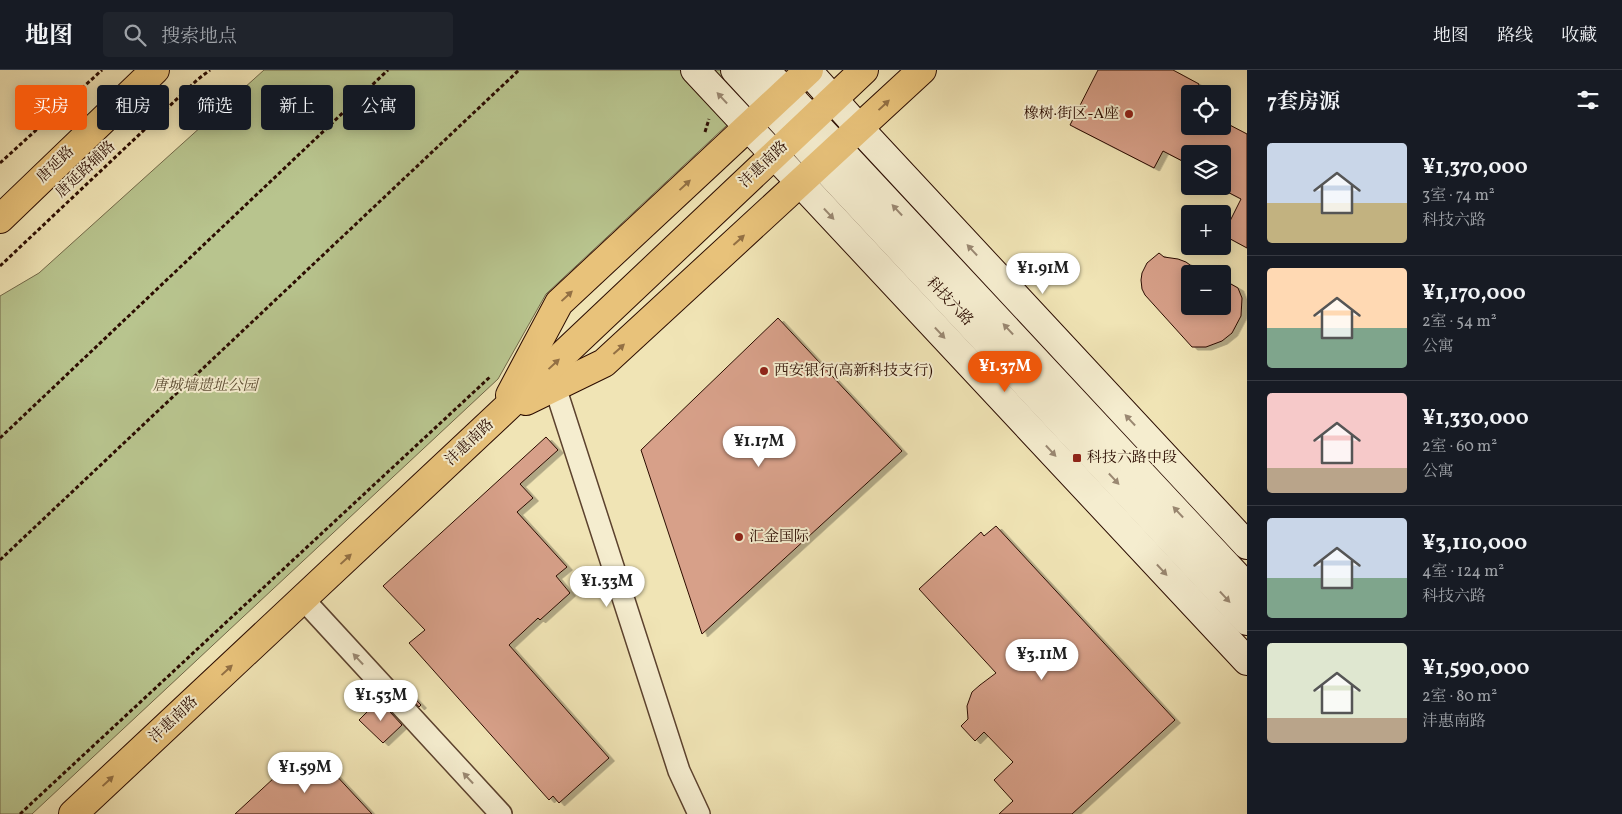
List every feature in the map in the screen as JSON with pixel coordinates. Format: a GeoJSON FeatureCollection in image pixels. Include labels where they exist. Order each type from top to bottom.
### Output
{"type":"FeatureCollection","features":[{"type":"Feature","properties":{"kind":"main road","name":"唐延路"},"geometry":{"type":"LineString","coordinates":[[0,219],[155,70]]}},
{"type":"Feature","properties":{"kind":"main road"},"geometry":{"type":"LineString","coordinates":[[696,70],[800,184],[1247,661]]}},
{"type":"Feature","properties":{"kind":"main road","name":"科技六路"},"geometry":{"type":"LineString","coordinates":[[734,70],[778,99],[1247,621]]}},
{"type":"Feature","properties":{"kind":"main road","name":"科技六路"},"geometry":{"type":"LineString","coordinates":[[766,70],[778,99]]}},
{"type":"Feature","properties":{"kind":"main road"},"geometry":{"type":"LineString","coordinates":[[500,414],[559,303],[808,70],[833,100],[1247,546]]}},
{"type":"Feature","properties":{"kind":"main road","name":"沣惠南路"},"geometry":{"type":"LineString","coordinates":[[73,814],[864,70]]}},
{"type":"Feature","properties":{"kind":"main road"},"geometry":{"type":"LineString","coordinates":[[500,414],[604,363],[922,70]]}},
{"type":"Feature","properties":{"kind":"main road","name":"科技六路"},"geometry":{"type":"LineString","coordinates":[[829,156],[1247,586]]}},
{"type":"Feature","properties":{"kind":"street"},"geometry":{"type":"LineString","coordinates":[[555,387],[679,771],[699,814]]}},
{"type":"Feature","properties":{"kind":"street"},"geometry":{"type":"LineString","coordinates":[[303,599],[501,814]]}},
{"type":"Feature","properties":{"kind":"path"},"geometry":{"type":"LineString","coordinates":[[0,163],[102,70]]}},
{"type":"Feature","properties":{"kind":"path","name":"唐延路辅路"},"geometry":{"type":"LineString","coordinates":[[0,266],[197,80],[210,70]]}},
{"type":"Feature","properties":{"kind":"path"},"geometry":{"type":"LineString","coordinates":[[0,438],[388,70]]}},
{"type":"Feature","properties":{"kind":"path"},"geometry":{"type":"LineString","coordinates":[[0,560],[519,70]]}},
{"type":"Feature","properties":{"kind":"path"},"geometry":{"type":"LineString","coordinates":[[703,138],[711,111]]}},
{"type":"Feature","properties":{"kind":"path"},"geometry":{"type":"LineString","coordinates":[[20,814],[491,376]]}},
{"type":"Feature","properties":{"kind":"green space","name":"唐城墙遗址公园"},"geometry":{"type":"Polygon","coordinates":[[[264,70],[786,70],[546,294],[498,379],[32,814],[0,814],[0,296],[39,273],[197,130],[251,130],[251,85],[247,85],[264,70]]]}},
{"type":"Feature","properties":{"kind":"building","name":"橡树·街区-A座"},"geometry":{"type":"Polygon","coordinates":[[[1098,70],[1173,70],[1199,84],[1181,85],[1181,135],[1231,135],[1231,126],[1247,134],[1247,248],[1231,239],[1231,219],[1241,199],[1231,194],[1231,145],[1181,145],[1181,160],[1163,151],[1154,168],[1070,125],[1098,70]]]}},
{"type":"Feature","properties":{"kind":"building"},"geometry":{"type":"Polygon","coordinates":[[[1159,253],[1164,257],[1178,259],[1190,265],[1181,265],[1181,315],[1231,315],[1231,284],[1238,288],[1242,298],[1241,316],[1232,333],[1222,341],[1206,347],[1192,347],[1145,295],[1141,280],[1147,263],[1159,253]]]}},
{"type":"Feature","properties":{"kind":"building","name":"汇金国际"},"geometry":{"type":"Polygon","coordinates":[[[778,318],[902,451],[702,634],[641,450],[778,318]]]}},
{"type":"Feature","properties":{"kind":"building"},"geometry":{"type":"Polygon","coordinates":[[[546,437],[558,450],[520,484],[533,498],[517,512],[567,567],[556,576],[570,593],[540,620],[538,618],[509,645],[609,758],[559,803],[553,796],[549,800],[409,643],[425,630],[383,586],[546,437]]]}},
{"type":"Feature","properties":{"kind":"building"},"geometry":{"type":"Polygon","coordinates":[[[996,526],[1175,720],[1072,814],[999,814],[1013,801],[994,780],[1013,762],[984,732],[975,741],[961,726],[968,719],[967,706],[972,692],[996,673],[919,589],[981,532],[984,536],[996,526]]]}},
{"type":"Feature","properties":{"kind":"building"},"geometry":{"type":"Polygon","coordinates":[[[398,681],[421,705],[419,707],[396,682],[398,681]]]}},
{"type":"Feature","properties":{"kind":"building"},"geometry":{"type":"Polygon","coordinates":[[[379,700],[402,725],[383,743],[359,720],[379,700]]]}},
{"type":"Feature","properties":{"kind":"building"},"geometry":{"type":"Polygon","coordinates":[[[319,757],[372,814],[235,814],[288,765],[298,776],[319,757]]]}},
{"type":"Feature","properties":{"kind":"place","name":"橡树·街区-A座"},"geometry":{"type":"Point","coordinates":[1129,114]}},
{"type":"Feature","properties":{"kind":"place","name":"西安银行(高新科技支行)"},"geometry":{"type":"Point","coordinates":[764,371]}},
{"type":"Feature","properties":{"kind":"place","name":"科技六路中段"},"geometry":{"type":"Point","coordinates":[1077,458]}},
{"type":"Feature","properties":{"kind":"place","name":"汇金国际"},"geometry":{"type":"Point","coordinates":[739,537]}}]}
